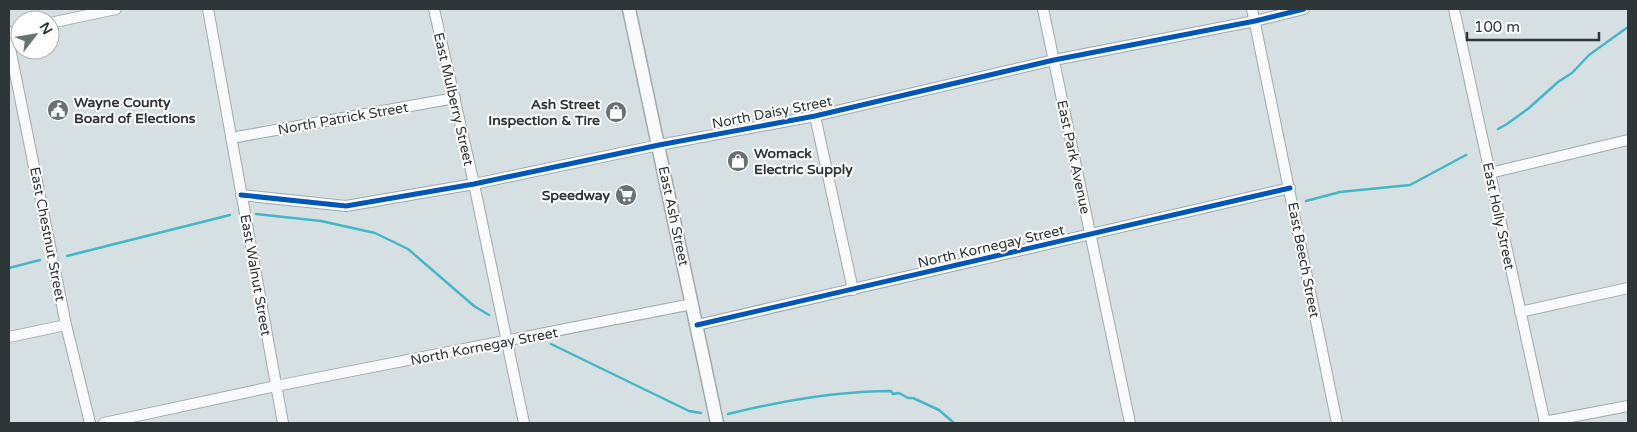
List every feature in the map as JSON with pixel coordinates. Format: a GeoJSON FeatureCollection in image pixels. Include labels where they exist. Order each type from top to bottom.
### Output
{"type":"FeatureCollection","features":[{"type":"Feature","properties":{"kind":"main road","name":"East Ash Street"},"geometry":{"type":"LineString","coordinates":[[629,9],[718,423]]}},
{"type":"Feature","properties":{"kind":"street"},"geometry":{"type":"LineString","coordinates":[[60,22],[116,9]]}},
{"type":"Feature","properties":{"kind":"street","name":"East Walnut Street"},"geometry":{"type":"LineString","coordinates":[[208,9],[283,423]]}},
{"type":"Feature","properties":{"kind":"street","name":"East Mulberry Street"},"geometry":{"type":"LineString","coordinates":[[434,9],[474,184],[524,423]]}},
{"type":"Feature","properties":{"kind":"street","name":"East Park Avenue"},"geometry":{"type":"LineString","coordinates":[[1043,9],[1130,423]]}},
{"type":"Feature","properties":{"kind":"street","name":"East Beech Street"},"geometry":{"type":"LineString","coordinates":[[1252,9],[1337,423]]}},
{"type":"Feature","properties":{"kind":"street","name":"North Daisy Street"},"geometry":{"type":"LineString","coordinates":[[241,196],[346,206],[474,184],[659,145],[816,116],[1054,60],[1304,9]]}},
{"type":"Feature","properties":{"kind":"street","name":"East Holly Street"},"geometry":{"type":"LineString","coordinates":[[1454,9],[1544,423]]}},
{"type":"Feature","properties":{"kind":"street","name":"East Chestnut Street"},"geometry":{"type":"LineString","coordinates":[[9,43],[66,325],[90,423]]}},
{"type":"Feature","properties":{"kind":"street","name":"North Patrick Street"},"geometry":{"type":"LineString","coordinates":[[231,138],[455,98]]}},
{"type":"Feature","properties":{"kind":"street"},"geometry":{"type":"LineString","coordinates":[[816,116],[853,290]]}},
{"type":"Feature","properties":{"kind":"street"},"geometry":{"type":"LineString","coordinates":[[1490,173],[1628,140]]}},
{"type":"Feature","properties":{"kind":"street","name":"North Kornegay Street"},"geometry":{"type":"LineString","coordinates":[[697,325],[1290,188]]}},
{"type":"Feature","properties":{"kind":"street"},"geometry":{"type":"LineString","coordinates":[[1520,312],[1628,288]]}},
{"type":"Feature","properties":{"kind":"street","name":"North Kornegay Street"},"geometry":{"type":"LineString","coordinates":[[104,423],[276,386],[507,342],[692,304]]}},
{"type":"Feature","properties":{"kind":"street"},"geometry":{"type":"LineString","coordinates":[[9,337],[66,325]]}},
{"type":"Feature","properties":{"kind":"street"},"geometry":{"type":"LineString","coordinates":[[1544,423],[1628,406]]}},
{"type":"Feature","properties":{"kind":"waterway"},"geometry":{"type":"LineString","coordinates":[[1498,129],[1529,108],[1558,82],[1572,73],[1589,55],[1628,27]]}},
{"type":"Feature","properties":{"kind":"waterway"},"geometry":{"type":"LineString","coordinates":[[1306,201],[1340,192],[1410,185],[1466,155]]}},
{"type":"Feature","properties":{"kind":"waterway"},"geometry":{"type":"LineString","coordinates":[[256,214],[321,221],[375,233],[408,249],[474,306],[489,315]]}},
{"type":"Feature","properties":{"kind":"waterway"},"geometry":{"type":"LineString","coordinates":[[67,256],[230,215]]}},
{"type":"Feature","properties":{"kind":"waterway"},"geometry":{"type":"LineString","coordinates":[[9,268],[40,260]]}},
{"type":"Feature","properties":{"kind":"waterway"},"geometry":{"type":"LineString","coordinates":[[551,344],[689,411],[701,413]]}},
{"type":"Feature","properties":{"kind":"waterway"},"geometry":{"type":"LineString","coordinates":[[728,414],[809,398],[870,391],[891,391],[893,394],[899,393],[939,410],[954,423]]}},
{"type":"Feature","properties":{"kind":"cycle path"},"geometry":{"type":"LineString","coordinates":[[241,195],[346,206],[474,184],[659,145],[815,116],[1054,60],[1255,21],[1304,9]]}},
{"type":"Feature","properties":{"kind":"cycle path"},"geometry":{"type":"LineString","coordinates":[[697,325],[1290,188]]}},
{"type":"Feature","properties":{"kind":"place","name":"Wayne County Board of Elections"},"geometry":{"type":"Point","coordinates":[58,110]}},
{"type":"Feature","properties":{"kind":"place","name":"Ash Street Inspection & Tire"},"geometry":{"type":"Point","coordinates":[616,112]}},
{"type":"Feature","properties":{"kind":"place","name":"Womack Electric Supply"},"geometry":{"type":"Point","coordinates":[738,161]}},
{"type":"Feature","properties":{"kind":"place","name":"Speedway"},"geometry":{"type":"Point","coordinates":[626,195]}}]}
